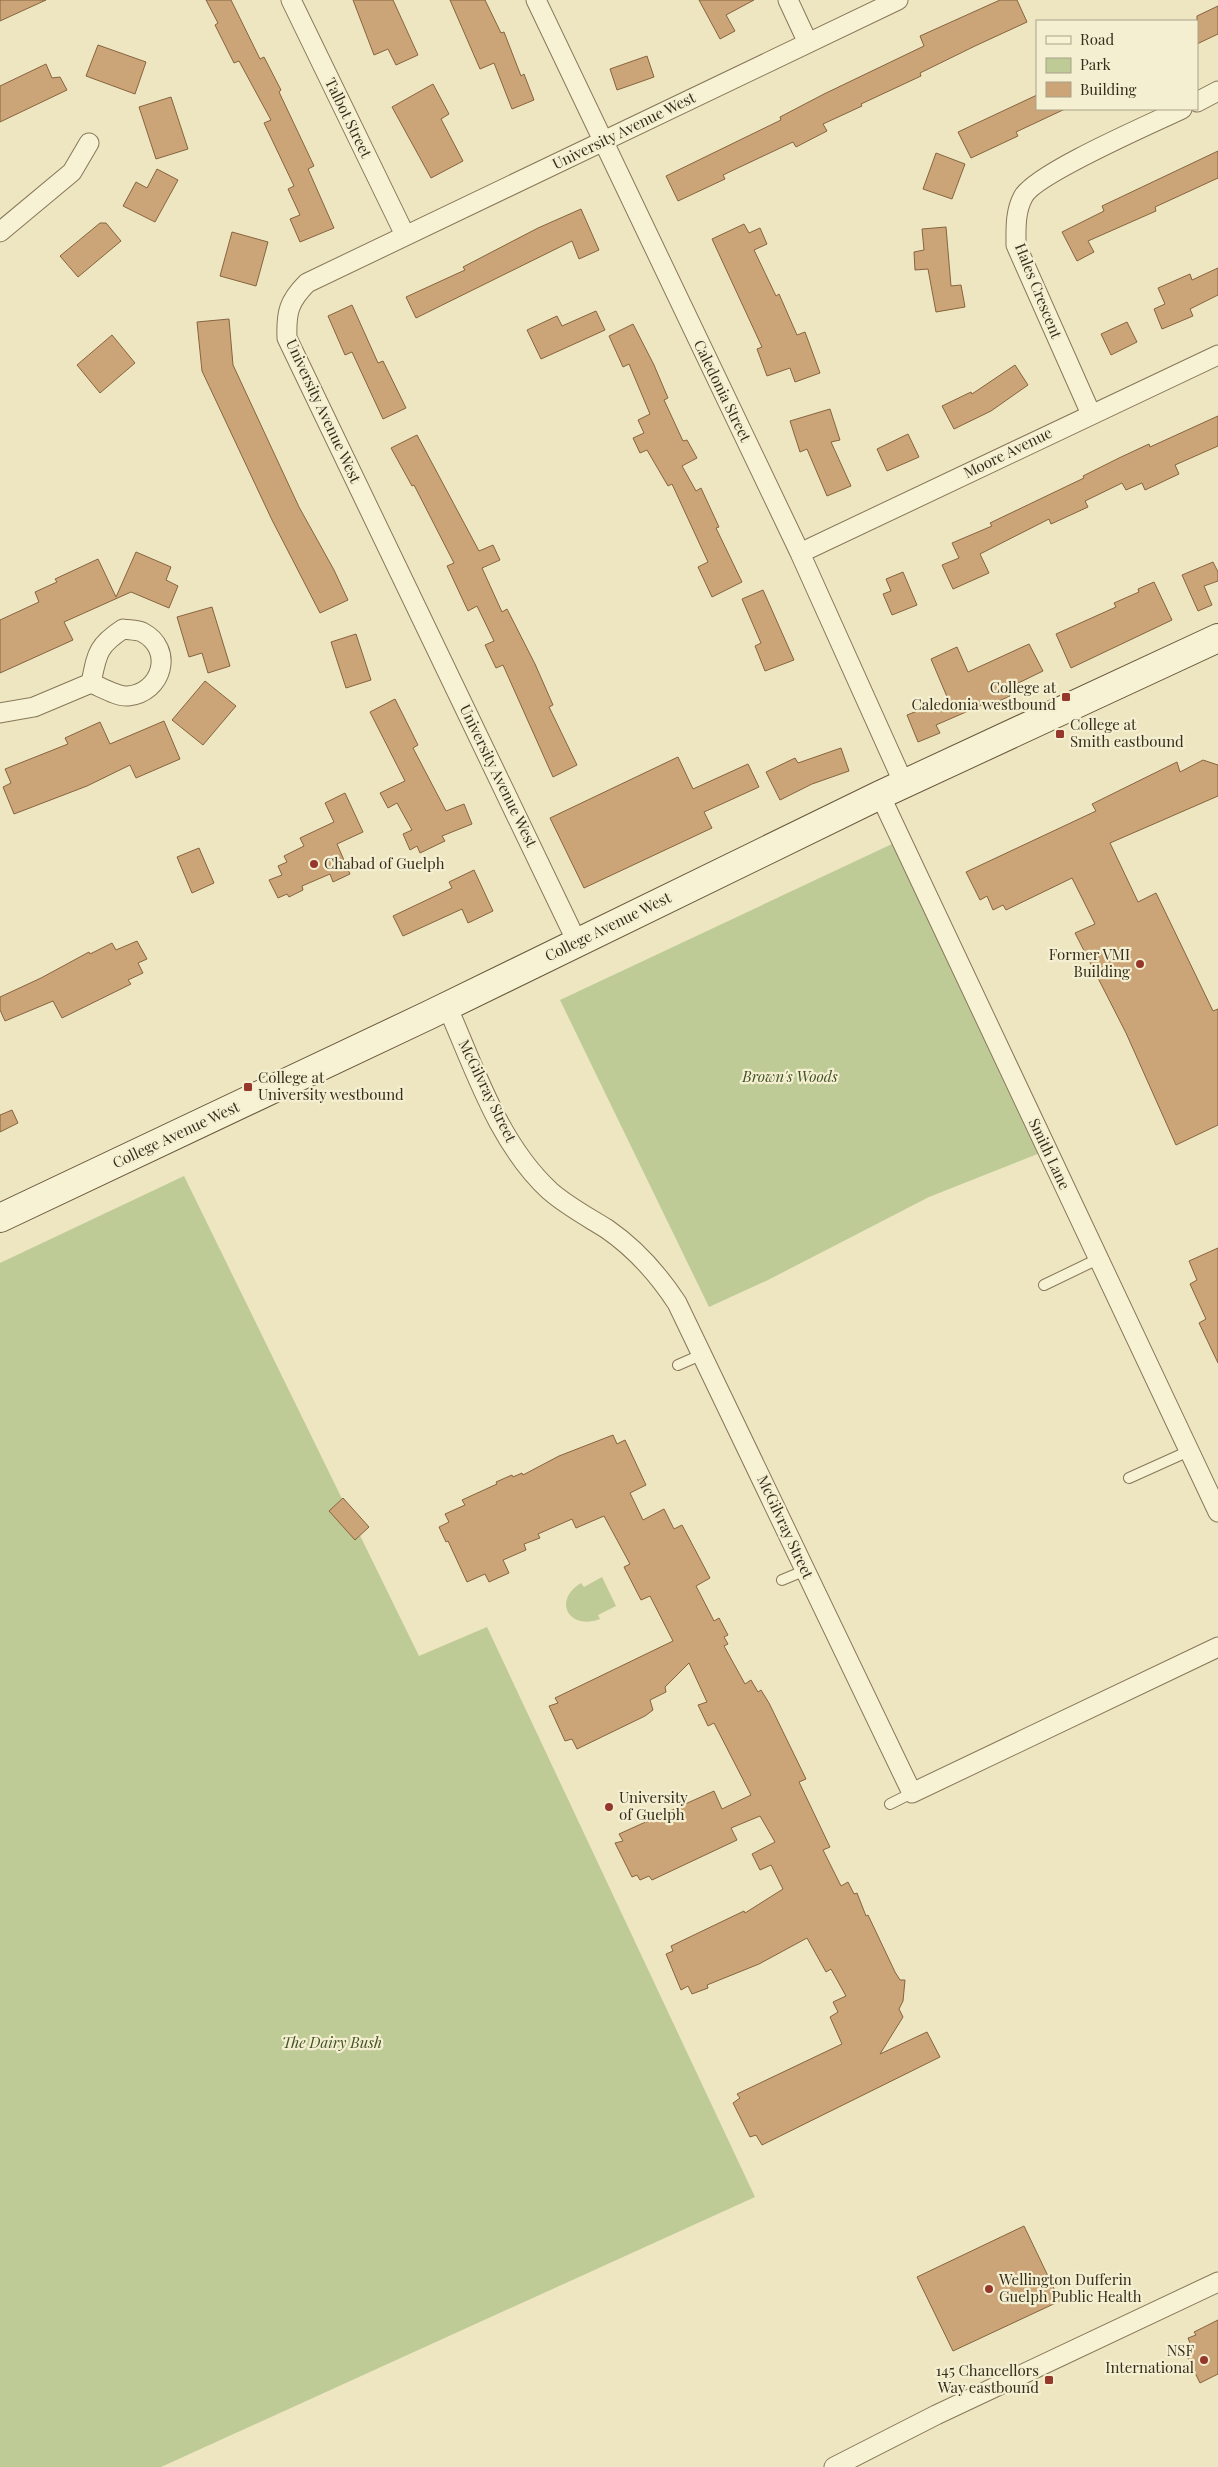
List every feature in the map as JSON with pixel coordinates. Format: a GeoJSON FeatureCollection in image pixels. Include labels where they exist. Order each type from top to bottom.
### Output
{"type":"FeatureCollection","features":[{"type":"Feature","properties":{"kind":"main road","name":"College Avenue West"},"geometry":{"type":"LineString","coordinates":[[0,1218],[447,1006],[892,790],[1218,638]]}},
{"type":"Feature","properties":{"kind":"street","name":"Talbot Street"},"geometry":{"type":"LineString","coordinates":[[291,0],[405,235]]}},
{"type":"Feature","properties":{"kind":"street","name":"Caledonia Street"},"geometry":{"type":"LineString","coordinates":[[536,0],[800,553],[892,790]]}},
{"type":"Feature","properties":{"kind":"street"},"geometry":{"type":"LineString","coordinates":[[788,0],[808,43]]}},
{"type":"Feature","properties":{"kind":"street","name":"University Avenue West"},"geometry":{"type":"LineString","coordinates":[[577,942],[287,338],[286,315],[296,294],[307,283],[898,0]]}},
{"type":"Feature","properties":{"kind":"street"},"geometry":{"type":"LineString","coordinates":[[1198,101],[1218,91]]}},
{"type":"Feature","properties":{"kind":"street","name":"Hales Crescent"},"geometry":{"type":"LineString","coordinates":[[1091,414],[1016,245],[1016,220],[1024,195],[1047,175],[1180,110]]}},
{"type":"Feature","properties":{"kind":"street"},"geometry":{"type":"LineString","coordinates":[[0,232],[72,172],[90,142]]}},
{"type":"Feature","properties":{"kind":"street","name":"Moore Avenue"},"geometry":{"type":"LineString","coordinates":[[800,553],[1218,355]]}},
{"type":"Feature","properties":{"kind":"street"},"geometry":{"type":"LineString","coordinates":[[0,713],[34,707],[91,683]]}},
{"type":"Feature","properties":{"kind":"street","name":"Smith Lane"},"geometry":{"type":"LineString","coordinates":[[892,790],[1098,1260],[1218,1512]]}},
{"type":"Feature","properties":{"kind":"street","name":"McGilvray Street"},"geometry":{"type":"LineString","coordinates":[[447,1006],[499,1122],[518,1154],[549,1190],[620,1239],[646,1262],[677,1303],[912,1793]]}},
{"type":"Feature","properties":{"kind":"street"},"geometry":{"type":"LineString","coordinates":[[912,1793],[1217,1651]]}},
{"type":"Feature","properties":{"kind":"street"},"geometry":{"type":"LineString","coordinates":[[834,2467],[927,2419],[1218,2282]]}},
{"type":"Feature","properties":{"kind":"lane"},"geometry":{"type":"LineString","coordinates":[[1044,1285],[1098,1260]]}},
{"type":"Feature","properties":{"kind":"lane"},"geometry":{"type":"LineString","coordinates":[[678,1365],[703,1354]]}},
{"type":"Feature","properties":{"kind":"lane"},"geometry":{"type":"LineString","coordinates":[[1130,1478],[1189,1450]]}},
{"type":"Feature","properties":{"kind":"lane"},"geometry":{"type":"LineString","coordinates":[[782,1580],[806,1570]]}},
{"type":"Feature","properties":{"kind":"lane"},"geometry":{"type":"LineString","coordinates":[[890,1804],[912,1793]]}},
{"type":"Feature","properties":{"kind":"green space","name":"Brown's Woods"},"geometry":{"type":"Polygon","coordinates":[[[892,844],[1040,1153],[929,1197],[768,1280],[709,1307],[560,1000],[892,844]]]}},
{"type":"Feature","properties":{"kind":"green space","name":"The Dairy Bush"},"geometry":{"type":"Polygon","coordinates":[[[184,1176],[419,1656],[487,1627],[755,2197],[161,2467],[0,2467],[0,1263],[184,1176]]]}},
{"type":"Feature","properties":{"kind":"green space"},"geometry":{"type":"Polygon","coordinates":[[[602,1577],[616,1606],[598,1615],[600,1619],[589,1622],[573,1618],[568,1612],[566,1605],[567,1598],[572,1590],[581,1583],[584,1587],[602,1577]]]}},
{"type":"Feature","properties":{"kind":"building"},"geometry":{"type":"Polygon","coordinates":[[[0,0],[46,0],[0,21],[0,0]]]}},
{"type":"Feature","properties":{"kind":"building"},"geometry":{"type":"Polygon","coordinates":[[[206,0],[231,0],[260,59],[264,57],[281,90],[279,92],[314,166],[308,169],[334,228],[300,242],[290,219],[300,215],[288,189],[294,186],[264,123],[271,120],[239,61],[234,63],[215,25],[218,23],[206,0]]]}},
{"type":"Feature","properties":{"kind":"building"},"geometry":{"type":"Polygon","coordinates":[[[353,0],[393,0],[418,55],[396,65],[388,49],[374,55],[353,0]]]}},
{"type":"Feature","properties":{"kind":"building"},"geometry":{"type":"Polygon","coordinates":[[[450,0],[485,0],[501,33],[504,32],[521,76],[524,74],[534,100],[512,109],[494,63],[480,69],[450,0]]]}},
{"type":"Feature","properties":{"kind":"building"},"geometry":{"type":"Polygon","coordinates":[[[699,0],[754,0],[726,15],[735,31],[720,39],[699,0]]]}},
{"type":"Feature","properties":{"kind":"building"},"geometry":{"type":"Polygon","coordinates":[[[1000,0],[1017,0],[1027,22],[920,73],[921,76],[823,124],[827,131],[796,147],[793,142],[723,175],[725,179],[678,201],[666,176],[781,120],[780,117],[824,94],[924,46],[920,36],[1000,0]]]}},
{"type":"Feature","properties":{"kind":"building"},"geometry":{"type":"Polygon","coordinates":[[[1218,6],[1218,34],[1198,44],[1197,16],[1218,6]]]}},
{"type":"Feature","properties":{"kind":"building"},"geometry":{"type":"Polygon","coordinates":[[[98,45],[146,62],[135,94],[86,76],[98,45]]]}},
{"type":"Feature","properties":{"kind":"building"},"geometry":{"type":"Polygon","coordinates":[[[647,56],[654,77],[617,90],[610,69],[647,56]]]}},
{"type":"Feature","properties":{"kind":"building"},"geometry":{"type":"Polygon","coordinates":[[[46,64],[52,78],[60,77],[67,90],[0,122],[0,86],[46,64]]]}},
{"type":"Feature","properties":{"kind":"building"},"geometry":{"type":"Polygon","coordinates":[[[433,84],[449,114],[441,119],[463,161],[431,178],[392,107],[433,84]]]}},
{"type":"Feature","properties":{"kind":"building"},"geometry":{"type":"Polygon","coordinates":[[[1036,95],[1036,110],[1063,110],[1016,132],[1018,136],[971,158],[958,132],[1036,95]]]}},
{"type":"Feature","properties":{"kind":"building"},"geometry":{"type":"Polygon","coordinates":[[[171,97],[188,149],[156,159],[139,107],[171,97]]]}},
{"type":"Feature","properties":{"kind":"building"},"geometry":{"type":"Polygon","coordinates":[[[1218,151],[1218,178],[1155,207],[1156,211],[1088,241],[1094,252],[1077,261],[1062,232],[1104,211],[1102,206],[1218,151]]]}},
{"type":"Feature","properties":{"kind":"building"},"geometry":{"type":"Polygon","coordinates":[[[936,153],[965,164],[952,199],[923,189],[936,153]]]}},
{"type":"Feature","properties":{"kind":"building"},"geometry":{"type":"Polygon","coordinates":[[[157,169],[178,180],[155,222],[123,206],[136,182],[147,188],[157,169]]]}},
{"type":"Feature","properties":{"kind":"building"},"geometry":{"type":"Polygon","coordinates":[[[581,209],[599,250],[579,259],[572,241],[416,318],[406,297],[465,270],[463,267],[538,228],[581,209]]]}},
{"type":"Feature","properties":{"kind":"building"},"geometry":{"type":"Polygon","coordinates":[[[100,223],[106,223],[121,241],[78,277],[60,256],[100,223]]]}},
{"type":"Feature","properties":{"kind":"building"},"geometry":{"type":"Polygon","coordinates":[[[744,224],[749,233],[760,228],[767,244],[754,250],[776,296],[779,294],[797,335],[805,332],[820,373],[795,382],[790,368],[767,376],[757,349],[762,347],[712,239],[744,224]]]}},
{"type":"Feature","properties":{"kind":"building"},"geometry":{"type":"Polygon","coordinates":[[[946,227],[951,286],[961,285],[965,307],[936,312],[928,269],[915,270],[914,252],[924,250],[922,229],[946,227]]]}},
{"type":"Feature","properties":{"kind":"building"},"geometry":{"type":"Polygon","coordinates":[[[232,232],[268,242],[256,286],[220,276],[232,232]]]}},
{"type":"Feature","properties":{"kind":"building"},"geometry":{"type":"Polygon","coordinates":[[[1218,268],[1218,295],[1190,309],[1193,316],[1162,329],[1154,309],[1165,304],[1158,288],[1190,274],[1192,280],[1218,268]]]}},
{"type":"Feature","properties":{"kind":"building"},"geometry":{"type":"Polygon","coordinates":[[[352,305],[378,363],[383,361],[406,408],[383,419],[352,352],[345,355],[328,316],[352,305]]]}},
{"type":"Feature","properties":{"kind":"building"},"geometry":{"type":"Polygon","coordinates":[[[596,311],[605,330],[541,359],[527,330],[557,316],[562,326],[596,311]]]}},
{"type":"Feature","properties":{"kind":"building"},"geometry":{"type":"Polygon","coordinates":[[[229,319],[233,365],[299,507],[334,570],[348,600],[320,613],[272,520],[202,371],[197,322],[229,319]]]}},
{"type":"Feature","properties":{"kind":"building"},"geometry":{"type":"Polygon","coordinates":[[[1127,322],[1137,342],[1111,355],[1101,334],[1127,322]]]}},
{"type":"Feature","properties":{"kind":"building"},"geometry":{"type":"Polygon","coordinates":[[[633,324],[654,365],[668,398],[664,400],[683,441],[687,440],[697,458],[682,466],[696,491],[701,488],[719,527],[716,528],[742,582],[712,597],[698,567],[708,562],[672,484],[668,486],[647,450],[640,453],[633,438],[644,433],[638,420],[650,414],[629,364],[623,367],[609,336],[633,324]]]}},
{"type":"Feature","properties":{"kind":"building"},"geometry":{"type":"Polygon","coordinates":[[[112,335],[135,363],[100,393],[77,365],[112,335]]]}},
{"type":"Feature","properties":{"kind":"building"},"geometry":{"type":"Polygon","coordinates":[[[1015,365],[1028,385],[991,411],[954,429],[942,406],[971,392],[972,394],[1015,365]]]}},
{"type":"Feature","properties":{"kind":"building"},"geometry":{"type":"Polygon","coordinates":[[[830,409],[840,440],[831,442],[851,486],[827,496],[807,449],[800,452],[790,421],[830,409]]]}},
{"type":"Feature","properties":{"kind":"building"},"geometry":{"type":"Polygon","coordinates":[[[1218,416],[1218,446],[1175,465],[1179,474],[1145,490],[1142,483],[1126,490],[1122,483],[1085,501],[1088,507],[1051,524],[1049,519],[980,554],[989,573],[953,589],[942,565],[959,558],[952,543],[992,526],[990,523],[1084,478],[1083,476],[1119,458],[1149,444],[1150,447],[1218,416]]]}},
{"type":"Feature","properties":{"kind":"building"},"geometry":{"type":"Polygon","coordinates":[[[908,434],[919,457],[887,471],[877,449],[908,434]]]}},
{"type":"Feature","properties":{"kind":"building"},"geometry":{"type":"Polygon","coordinates":[[[417,435],[479,551],[493,545],[500,560],[482,568],[502,612],[507,609],[535,664],[553,705],[549,707],[577,765],[553,777],[503,665],[496,668],[485,645],[494,641],[477,606],[468,611],[447,566],[454,563],[414,485],[412,486],[391,448],[417,435]]]}},
{"type":"Feature","properties":{"kind":"building"},"geometry":{"type":"Polygon","coordinates":[[[136,552],[171,567],[166,580],[178,586],[169,608],[131,592],[64,622],[73,640],[0,673],[0,620],[39,602],[35,592],[57,582],[55,579],[98,559],[116,597],[136,552]]]}},
{"type":"Feature","properties":{"kind":"building"},"geometry":{"type":"Polygon","coordinates":[[[1213,562],[1218,572],[1218,581],[1204,586],[1212,605],[1198,611],[1182,575],[1213,562]]]}},
{"type":"Feature","properties":{"kind":"building"},"geometry":{"type":"Polygon","coordinates":[[[903,572],[917,605],[892,615],[883,594],[891,591],[886,579],[903,572]]]}},
{"type":"Feature","properties":{"kind":"building"},"geometry":{"type":"Polygon","coordinates":[[[1154,582],[1172,620],[1071,668],[1056,634],[1116,607],[1114,603],[1139,592],[1138,589],[1154,582]]]}},
{"type":"Feature","properties":{"kind":"building"},"geometry":{"type":"Polygon","coordinates":[[[763,590],[794,660],[765,671],[755,646],[761,643],[742,599],[763,590]]]}},
{"type":"Feature","properties":{"kind":"building"},"geometry":{"type":"Polygon","coordinates":[[[212,607],[230,666],[208,673],[202,653],[189,657],[177,617],[212,607]]]}},
{"type":"Feature","properties":{"kind":"building"},"geometry":{"type":"Polygon","coordinates":[[[356,634],[371,680],[346,688],[331,642],[356,634]]]}},
{"type":"Feature","properties":{"kind":"building"},"geometry":{"type":"Polygon","coordinates":[[[1029,644],[1043,671],[1006,689],[1010,696],[990,705],[989,702],[936,725],[940,733],[918,742],[907,715],[948,699],[931,659],[957,647],[968,672],[1029,644]]]}},
{"type":"Feature","properties":{"kind":"building"},"geometry":{"type":"Polygon","coordinates":[[[205,681],[236,706],[203,745],[172,720],[205,681]]]}},
{"type":"Feature","properties":{"kind":"building"},"geometry":{"type":"Polygon","coordinates":[[[395,699],[418,745],[413,748],[446,811],[464,804],[472,824],[442,836],[445,841],[420,853],[417,846],[410,850],[403,834],[412,830],[397,803],[388,808],[380,793],[405,781],[370,712],[395,699]]]}},
{"type":"Feature","properties":{"kind":"building"},"geometry":{"type":"Polygon","coordinates":[[[164,721],[180,759],[136,778],[130,765],[87,786],[14,814],[3,787],[11,783],[5,769],[68,744],[65,738],[100,722],[110,744],[164,721]]]}},
{"type":"Feature","properties":{"kind":"building"},"geometry":{"type":"Polygon","coordinates":[[[841,748],[849,771],[812,784],[780,800],[766,772],[795,758],[798,763],[841,748]]]}},
{"type":"Feature","properties":{"kind":"building"},"geometry":{"type":"Polygon","coordinates":[[[678,757],[693,789],[748,764],[759,787],[704,812],[712,828],[584,888],[550,818],[678,757]]]}},
{"type":"Feature","properties":{"kind":"building","name":"Former VMI Building"},"geometry":{"type":"Polygon","coordinates":[[[1203,760],[1218,765],[1218,796],[1110,843],[1138,902],[1156,893],[1213,1011],[1218,1009],[1218,1125],[1176,1145],[1126,1033],[1075,933],[1095,924],[1072,878],[1006,910],[1003,905],[993,910],[987,896],[980,900],[966,872],[1096,811],[1092,804],[1177,762],[1180,772],[1203,760]]]}},
{"type":"Feature","properties":{"kind":"building","name":"Chabad of Guelph"},"geometry":{"type":"Polygon","coordinates":[[[345,793],[363,832],[337,844],[350,874],[333,882],[330,874],[302,886],[303,890],[289,897],[287,894],[278,898],[269,880],[282,875],[278,866],[287,862],[284,856],[304,846],[300,838],[334,822],[325,803],[345,793]]]}},
{"type":"Feature","properties":{"kind":"building"},"geometry":{"type":"Polygon","coordinates":[[[199,848],[214,883],[192,893],[177,857],[199,848]]]}},
{"type":"Feature","properties":{"kind":"building"},"geometry":{"type":"Polygon","coordinates":[[[474,870],[493,911],[468,923],[462,909],[403,936],[393,916],[452,888],[449,882],[474,870]]]}},
{"type":"Feature","properties":{"kind":"building"},"geometry":{"type":"Polygon","coordinates":[[[137,941],[147,959],[138,963],[143,973],[128,980],[131,984],[62,1018],[53,1001],[5,1021],[0,1010],[0,997],[41,978],[89,952],[90,954],[112,943],[116,950],[137,941]]]}},
{"type":"Feature","properties":{"kind":"building"},"geometry":{"type":"Polygon","coordinates":[[[12,1110],[18,1123],[0,1132],[0,1115],[12,1110]]]}},
{"type":"Feature","properties":{"kind":"building"},"geometry":{"type":"Polygon","coordinates":[[[1218,1248],[1218,1363],[1199,1323],[1206,1319],[1190,1284],[1197,1280],[1189,1261],[1218,1248]]]}},
{"type":"Feature","properties":{"kind":"building"},"geometry":{"type":"Polygon","coordinates":[[[613,1435],[617,1444],[625,1440],[646,1485],[630,1493],[643,1520],[664,1509],[674,1529],[682,1525],[710,1578],[696,1586],[714,1621],[719,1618],[728,1635],[724,1637],[728,1644],[724,1646],[745,1684],[751,1680],[758,1692],[761,1690],[806,1779],[799,1782],[830,1847],[823,1850],[841,1886],[848,1882],[854,1894],[857,1893],[866,1916],[868,1915],[895,1972],[900,1980],[905,1980],[903,2001],[899,2009],[903,2017],[880,2054],[927,2032],[940,2057],[762,2145],[756,2135],[750,2137],[733,2103],[740,2098],[737,2094],[842,2044],[830,2017],[838,2012],[833,2002],[846,1996],[831,1969],[826,1972],[807,1938],[759,1964],[707,1985],[708,1988],[692,1994],[688,1986],[681,1990],[666,1954],[673,1951],[671,1946],[744,1911],[745,1913],[783,1889],[771,1865],[760,1870],[752,1854],[775,1842],[760,1816],[731,1828],[737,1840],[652,1880],[649,1876],[640,1880],[637,1875],[632,1877],[615,1843],[623,1841],[619,1834],[714,1791],[722,1809],[751,1795],[714,1723],[708,1726],[698,1705],[707,1702],[689,1663],[665,1687],[666,1692],[650,1700],[653,1710],[645,1716],[577,1749],[572,1739],[565,1741],[549,1706],[558,1703],[555,1698],[673,1641],[650,1596],[641,1600],[624,1567],[630,1564],[604,1516],[576,1528],[572,1519],[538,1534],[540,1538],[524,1544],[526,1550],[503,1560],[509,1573],[489,1582],[485,1574],[467,1582],[448,1541],[446,1542],[439,1527],[449,1522],[445,1514],[465,1505],[462,1500],[497,1484],[496,1482],[512,1475],[513,1477],[522,1473],[523,1475],[559,1456],[613,1435]]]}},
{"type":"Feature","properties":{"kind":"building"},"geometry":{"type":"Polygon","coordinates":[[[343,1498],[369,1527],[355,1540],[329,1511],[343,1498]]]}},
{"type":"Feature","properties":{"kind":"building","name":"Wellington Dufferin Guelph Public Health"},"geometry":{"type":"Polygon","coordinates":[[[1024,2226],[1060,2301],[953,2351],[917,2277],[1024,2226]]]}},
{"type":"Feature","properties":{"kind":"building","name":"NSF International"},"geometry":{"type":"Polygon","coordinates":[[[1218,2320],[1218,2374],[1200,2383],[1182,2346],[1190,2343],[1188,2338],[1196,2335],[1194,2332],[1218,2320]]]}},
{"type":"Feature","properties":{"kind":"place","name":"College at Caledonia westbound"},"geometry":{"type":"Point","coordinates":[1066,697]}},
{"type":"Feature","properties":{"kind":"place","name":"College at Smith eastbound"},"geometry":{"type":"Point","coordinates":[1060,734]}},
{"type":"Feature","properties":{"kind":"place","name":"Chabad of Guelph"},"geometry":{"type":"Point","coordinates":[314,864]}},
{"type":"Feature","properties":{"kind":"place","name":"Former VMI Building"},"geometry":{"type":"Point","coordinates":[1140,964]}},
{"type":"Feature","properties":{"kind":"place","name":"College at University westbound"},"geometry":{"type":"Point","coordinates":[248,1087]}},
{"type":"Feature","properties":{"kind":"place","name":"University of Guelph"},"geometry":{"type":"Point","coordinates":[609,1807]}},
{"type":"Feature","properties":{"kind":"place","name":"Wellington Dufferin Guelph Public Health"},"geometry":{"type":"Point","coordinates":[989,2289]}},
{"type":"Feature","properties":{"kind":"place","name":"NSF International"},"geometry":{"type":"Point","coordinates":[1204,2360]}},
{"type":"Feature","properties":{"kind":"place","name":"145 Chancellors Way eastbound"},"geometry":{"type":"Point","coordinates":[1049,2380]}}]}
